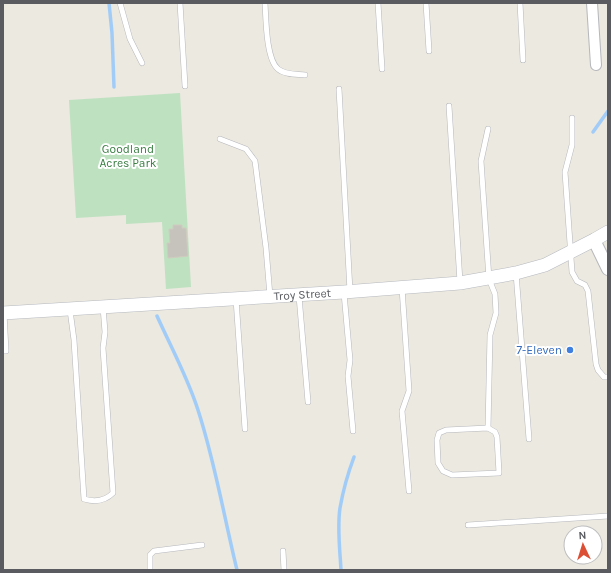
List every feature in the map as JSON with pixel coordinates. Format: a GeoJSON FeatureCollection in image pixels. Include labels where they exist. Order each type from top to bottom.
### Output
{"type":"FeatureCollection","features":[{"type":"Feature","properties":{"kind":"main road","name":"Troy Street"},"geometry":{"type":"LineString","coordinates":[[3,313],[347,292],[460,283],[489,279],[545,265],[608,232]]}},
{"type":"Feature","properties":{"kind":"street"},"geometry":{"type":"LineString","coordinates":[[592,3],[596,65]]}},
{"type":"Feature","properties":{"kind":"street"},"geometry":{"type":"LineString","coordinates":[[594,240],[608,269]]}},
{"type":"Feature","properties":{"kind":"lane"},"geometry":{"type":"LineString","coordinates":[[120,3],[130,39],[142,63]]}},
{"type":"Feature","properties":{"kind":"lane"},"geometry":{"type":"LineString","coordinates":[[180,3],[185,86]]}},
{"type":"Feature","properties":{"kind":"lane"},"geometry":{"type":"LineString","coordinates":[[265,3],[268,42],[272,60],[278,70],[291,74],[305,75]]}},
{"type":"Feature","properties":{"kind":"lane"},"geometry":{"type":"LineString","coordinates":[[378,3],[382,69]]}},
{"type":"Feature","properties":{"kind":"lane"},"geometry":{"type":"LineString","coordinates":[[426,3],[429,51]]}},
{"type":"Feature","properties":{"kind":"lane"},"geometry":{"type":"LineString","coordinates":[[520,3],[523,60]]}},
{"type":"Feature","properties":{"kind":"lane"},"geometry":{"type":"LineString","coordinates":[[339,89],[350,360],[348,376],[353,431]]}},
{"type":"Feature","properties":{"kind":"lane"},"geometry":{"type":"LineString","coordinates":[[449,106],[460,283]]}},
{"type":"Feature","properties":{"kind":"lane"},"geometry":{"type":"LineString","coordinates":[[572,118],[572,145],[565,172],[572,272],[577,281],[585,285],[588,291],[596,364],[598,370],[604,377],[608,377]]}},
{"type":"Feature","properties":{"kind":"lane"},"geometry":{"type":"LineString","coordinates":[[488,129],[481,161],[489,279],[495,294],[496,313],[490,335],[488,428]]}},
{"type":"Feature","properties":{"kind":"lane"},"geometry":{"type":"LineString","coordinates":[[220,138],[246,150],[255,161],[266,248],[270,297]]}},
{"type":"Feature","properties":{"kind":"lane"},"geometry":{"type":"LineString","coordinates":[[516,273],[529,439]]}},
{"type":"Feature","properties":{"kind":"lane"},"geometry":{"type":"LineString","coordinates":[[402,288],[409,391],[402,411],[409,491]]}},
{"type":"Feature","properties":{"kind":"lane"},"geometry":{"type":"LineString","coordinates":[[299,295],[308,402]]}},
{"type":"Feature","properties":{"kind":"lane"},"geometry":{"type":"LineString","coordinates":[[236,299],[245,429]]}},
{"type":"Feature","properties":{"kind":"lane"},"geometry":{"type":"LineString","coordinates":[[70,309],[74,340],[84,499],[103,500],[113,493],[103,308]]}},
{"type":"Feature","properties":{"kind":"lane"},"geometry":{"type":"LineString","coordinates":[[3,313],[6,351],[3,351]]}},
{"type":"Feature","properties":{"kind":"lane"},"geometry":{"type":"LineString","coordinates":[[488,428],[495,432],[497,437],[499,473],[452,475],[442,471],[438,463],[437,440],[439,433],[446,430],[488,428]]}},
{"type":"Feature","properties":{"kind":"lane"},"geometry":{"type":"LineString","coordinates":[[468,525],[608,516]]}},
{"type":"Feature","properties":{"kind":"lane"},"geometry":{"type":"LineString","coordinates":[[150,570],[150,555],[154,551],[202,545]]}},
{"type":"Feature","properties":{"kind":"lane"},"geometry":{"type":"LineString","coordinates":[[283,551],[284,570]]}},
{"type":"Feature","properties":{"kind":"green space","name":"Goodland Acres Park"},"geometry":{"type":"Polygon","coordinates":[[[180,93],[191,287],[166,289],[162,222],[126,224],[126,215],[76,218],[69,100],[180,93]]]}},
{"type":"Feature","properties":{"kind":"building"},"geometry":{"type":"Polygon","coordinates":[[[173,225],[182,225],[182,228],[186,228],[188,256],[168,258],[167,243],[170,243],[169,229],[173,229],[173,225]]]}},
{"type":"Feature","properties":{"kind":"waterway"},"geometry":{"type":"LineString","coordinates":[[109,3],[112,33],[114,87]]}},
{"type":"Feature","properties":{"kind":"waterway"},"geometry":{"type":"LineString","coordinates":[[593,132],[608,111]]}},
{"type":"Feature","properties":{"kind":"waterway"},"geometry":{"type":"LineString","coordinates":[[157,316],[184,374],[198,410],[214,470],[237,570]]}},
{"type":"Feature","properties":{"kind":"waterway"},"geometry":{"type":"LineString","coordinates":[[341,570],[339,516],[346,482],[354,457]]}},
{"type":"Feature","properties":{"kind":"place","name":"7-Eleven"},"geometry":{"type":"Point","coordinates":[570,350]}}]}
